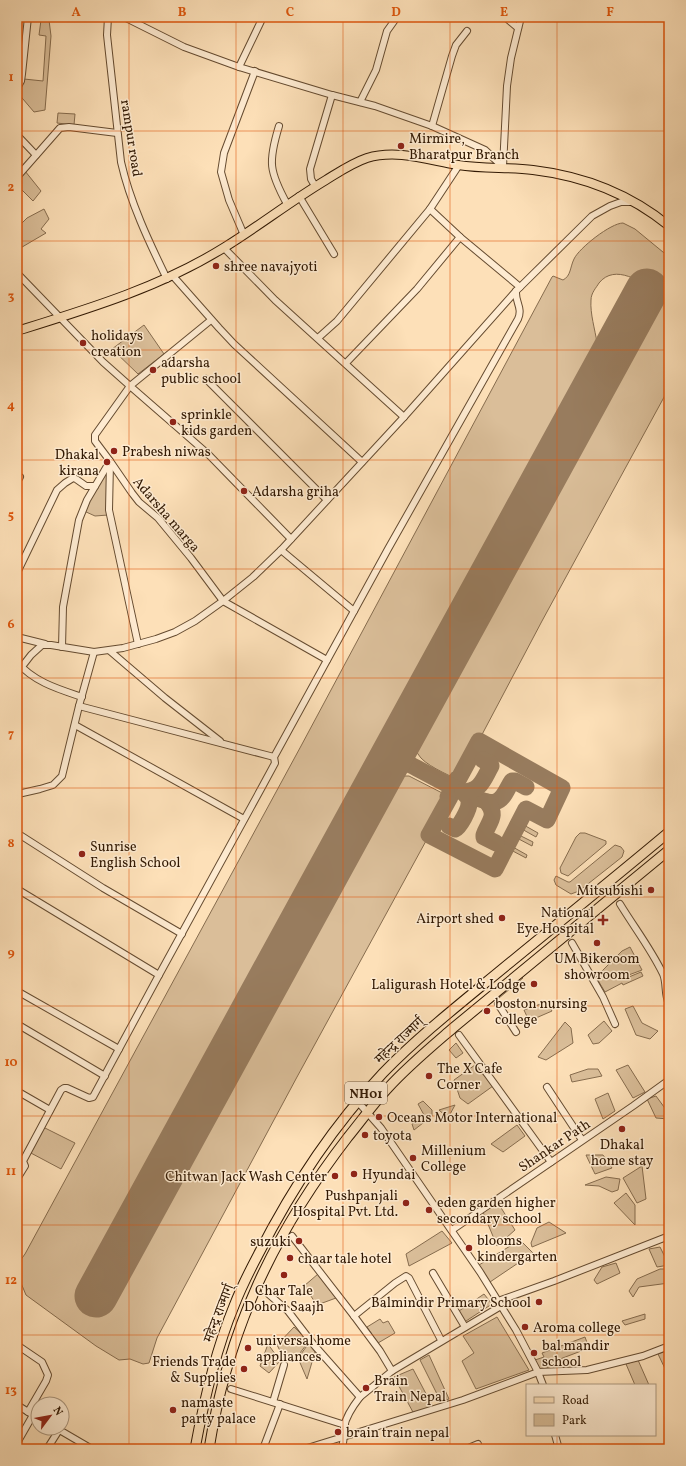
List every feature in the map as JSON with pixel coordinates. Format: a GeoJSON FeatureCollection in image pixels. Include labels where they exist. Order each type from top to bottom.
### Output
{"type":"FeatureCollection","features":[{"type":"Feature","properties":{"kind":"highway","name":"महेन्द्र राज्मार्ग्"},"geometry":{"type":"LineString","coordinates":[[194,1449],[206,1391],[222,1338],[246,1277],[297,1185],[358,1102],[383,1074],[474,992],[669,832]]}},
{"type":"Feature","properties":{"kind":"highway","name":"महेन्द्र राज्मार्ग्"},"geometry":{"type":"LineString","coordinates":[[209,1449],[222,1386],[231,1352],[245,1312],[261,1277],[286,1228],[308,1192],[368,1112],[388,1088],[418,1058],[669,850]]}},
{"type":"Feature","properties":{"kind":"main road"},"geometry":{"type":"LineString","coordinates":[[17,331],[128,295],[170,278],[224,248],[299,196],[351,164],[366,158],[380,155],[394,154],[460,165],[534,170],[586,180],[635,202],[669,226]]}},
{"type":"Feature","properties":{"kind":"street"},"geometry":{"type":"LineString","coordinates":[[17,88],[21,81],[28,17]]}},
{"type":"Feature","properties":{"kind":"street","name":"rampur road"},"geometry":{"type":"LineString","coordinates":[[108,17],[107,35],[116,133],[124,177],[152,248],[170,278],[234,344],[362,462]]}},
{"type":"Feature","properties":{"kind":"street"},"geometry":{"type":"LineString","coordinates":[[124,17],[184,47],[332,95],[403,115],[432,126],[485,150],[503,167]]}},
{"type":"Feature","properties":{"kind":"street"},"geometry":{"type":"LineString","coordinates":[[239,66],[263,17]]}},
{"type":"Feature","properties":{"kind":"street"},"geometry":{"type":"LineString","coordinates":[[360,102],[376,70],[387,31],[397,17]]}},
{"type":"Feature","properties":{"kind":"street"},"geometry":{"type":"LineString","coordinates":[[505,17],[518,28]]}},
{"type":"Feature","properties":{"kind":"street"},"geometry":{"type":"LineString","coordinates":[[503,167],[507,86],[521,17]]}},
{"type":"Feature","properties":{"kind":"street"},"geometry":{"type":"LineString","coordinates":[[432,126],[456,45],[467,31]]}},
{"type":"Feature","properties":{"kind":"street"},"geometry":{"type":"LineString","coordinates":[[244,235],[229,200],[221,172],[224,153],[255,71]]}},
{"type":"Feature","properties":{"kind":"street"},"geometry":{"type":"LineString","coordinates":[[315,186],[311,179],[310,169],[332,95]]}},
{"type":"Feature","properties":{"kind":"street"},"geometry":{"type":"LineString","coordinates":[[279,126],[273,147],[272,164],[274,175],[287,204]]}},
{"type":"Feature","properties":{"kind":"street"},"geometry":{"type":"LineString","coordinates":[[17,177],[60,128],[69,127],[116,133]]}},
{"type":"Feature","properties":{"kind":"street"},"geometry":{"type":"LineString","coordinates":[[17,135],[36,155]]}},
{"type":"Feature","properties":{"kind":"street"},"geometry":{"type":"LineString","coordinates":[[318,338],[337,321],[430,210],[460,165]]}},
{"type":"Feature","properties":{"kind":"street"},"geometry":{"type":"LineString","coordinates":[[299,196],[334,254]]}},
{"type":"Feature","properties":{"kind":"street"},"geometry":{"type":"LineString","coordinates":[[17,637],[47,645],[94,652],[138,644],[175,632],[195,621],[253,577],[281,550],[404,417],[518,289],[592,216],[621,202],[635,202]]}},
{"type":"Feature","properties":{"kind":"street"},"geometry":{"type":"LineString","coordinates":[[430,210],[518,289]]}},
{"type":"Feature","properties":{"kind":"street"},"geometry":{"type":"LineString","coordinates":[[346,364],[417,289],[460,237]]}},
{"type":"Feature","properties":{"kind":"street"},"geometry":{"type":"LineString","coordinates":[[224,248],[275,300],[404,417]]}},
{"type":"Feature","properties":{"kind":"street"},"geometry":{"type":"LineString","coordinates":[[17,273],[103,362],[208,454],[291,539]]}},
{"type":"Feature","properties":{"kind":"street"},"geometry":{"type":"LineString","coordinates":[[17,1179],[25,1166],[20,1159],[64,1088],[71,1088],[90,1098],[93,1097],[105,1076],[274,763],[274,758],[327,660],[518,319],[521,313],[516,299],[518,289]]}},
{"type":"Feature","properties":{"kind":"street"},"geometry":{"type":"LineString","coordinates":[[130,386],[211,320]]}},
{"type":"Feature","properties":{"kind":"street"},"geometry":{"type":"LineString","coordinates":[[206,379],[327,500]]}},
{"type":"Feature","properties":{"kind":"street","name":"Adarsha marga"},"geometry":{"type":"LineString","coordinates":[[130,386],[95,435],[95,441],[132,493],[158,518],[191,558],[223,601]]}},
{"type":"Feature","properties":{"kind":"street"},"geometry":{"type":"LineString","coordinates":[[62,647],[63,607],[79,520],[87,500],[110,461]]}},
{"type":"Feature","properties":{"kind":"street"},"geometry":{"type":"LineString","coordinates":[[110,461],[109,510],[138,644]]}},
{"type":"Feature","properties":{"kind":"street"},"geometry":{"type":"LineString","coordinates":[[17,573],[58,490],[64,483],[73,478],[86,486],[95,486]]}},
{"type":"Feature","properties":{"kind":"street"},"geometry":{"type":"LineString","coordinates":[[281,550],[354,612]]}},
{"type":"Feature","properties":{"kind":"street"},"geometry":{"type":"LineString","coordinates":[[223,601],[327,660]]}},
{"type":"Feature","properties":{"kind":"street"},"geometry":{"type":"LineString","coordinates":[[17,673],[37,649],[42,645],[47,645]]}},
{"type":"Feature","properties":{"kind":"street"},"geometry":{"type":"LineString","coordinates":[[110,650],[165,698],[223,744]]}},
{"type":"Feature","properties":{"kind":"street"},"geometry":{"type":"LineString","coordinates":[[17,783],[18,795],[53,785],[62,776],[94,652]]}},
{"type":"Feature","properties":{"kind":"street"},"geometry":{"type":"LineString","coordinates":[[17,662],[22,668],[48,685],[82,697]]}},
{"type":"Feature","properties":{"kind":"street"},"geometry":{"type":"LineString","coordinates":[[79,706],[274,758]]}},
{"type":"Feature","properties":{"kind":"street"},"geometry":{"type":"LineString","coordinates":[[74,725],[244,819]]}},
{"type":"Feature","properties":{"kind":"street"},"geometry":{"type":"LineString","coordinates":[[17,833],[103,888],[182,934]]}},
{"type":"Feature","properties":{"kind":"street"},"geometry":{"type":"LineString","coordinates":[[17,889],[159,975]]}},
{"type":"Feature","properties":{"kind":"street"},"geometry":{"type":"LineString","coordinates":[[620,904],[664,975],[665,992],[669,1004]]}},
{"type":"Feature","properties":{"kind":"street"},"geometry":{"type":"LineString","coordinates":[[572,943],[604,997],[615,1024]]}},
{"type":"Feature","properties":{"kind":"street"},"geometry":{"type":"LineString","coordinates":[[17,991],[119,1049]]}},
{"type":"Feature","properties":{"kind":"street"},"geometry":{"type":"LineString","coordinates":[[498,1004],[516,1032]]}},
{"type":"Feature","properties":{"kind":"street"},"geometry":{"type":"LineString","coordinates":[[17,1024],[105,1076]]}},
{"type":"Feature","properties":{"kind":"street"},"geometry":{"type":"LineString","coordinates":[[459,1035],[551,1162]]}},
{"type":"Feature","properties":{"kind":"street","name":"Shankar Path"},"geometry":{"type":"LineString","coordinates":[[452,1230],[634,1106],[669,1080]]}},
{"type":"Feature","properties":{"kind":"street"},"geometry":{"type":"LineString","coordinates":[[547,1087],[582,1140]]}},
{"type":"Feature","properties":{"kind":"street"},"geometry":{"type":"LineString","coordinates":[[17,1091],[50,1110]]}},
{"type":"Feature","properties":{"kind":"street"},"geometry":{"type":"LineString","coordinates":[[358,1102],[381,1128],[452,1230],[500,1303],[538,1372],[543,1384]]}},
{"type":"Feature","properties":{"kind":"street"},"geometry":{"type":"LineString","coordinates":[[292,1236],[380,1351],[392,1371]]}},
{"type":"Feature","properties":{"kind":"street"},"geometry":{"type":"LineString","coordinates":[[341,1449],[348,1415],[360,1397],[392,1371],[441,1340],[465,1327],[500,1303],[669,1236]]}},
{"type":"Feature","properties":{"kind":"street"},"geometry":{"type":"LineString","coordinates":[[433,1273],[465,1327]]}},
{"type":"Feature","properties":{"kind":"street"},"geometry":{"type":"LineString","coordinates":[[354,1316],[406,1276],[409,1278],[441,1340]]}},
{"type":"Feature","properties":{"kind":"street"},"geometry":{"type":"LineString","coordinates":[[265,1290],[288,1311],[314,1344],[360,1397]]}},
{"type":"Feature","properties":{"kind":"street"},"geometry":{"type":"LineString","coordinates":[[17,1345],[42,1362],[48,1375],[40,1396]]}},
{"type":"Feature","properties":{"kind":"street"},"geometry":{"type":"LineString","coordinates":[[304,1449],[462,1400],[538,1372],[587,1370],[643,1356],[669,1346]]}},
{"type":"Feature","properties":{"kind":"street"},"geometry":{"type":"LineString","coordinates":[[273,1402],[284,1366]]}},
{"type":"Feature","properties":{"kind":"street"},"geometry":{"type":"LineString","coordinates":[[231,1389],[345,1425]]}},
{"type":"Feature","properties":{"kind":"street"},"geometry":{"type":"LineString","coordinates":[[263,1449],[280,1404]]}},
{"type":"Feature","properties":{"kind":"street"},"geometry":{"type":"LineString","coordinates":[[17,1406],[30,1413]]}},
{"type":"Feature","properties":{"kind":"street"},"geometry":{"type":"LineString","coordinates":[[17,1443],[30,1420]]}},
{"type":"Feature","properties":{"kind":"street"},"geometry":{"type":"LineString","coordinates":[[47,1449],[54,1436]]}},
{"type":"Feature","properties":{"kind":"street"},"geometry":{"type":"LineString","coordinates":[[69,1436],[92,1449]]}},
{"type":"Feature","properties":{"kind":"street"},"geometry":{"type":"LineString","coordinates":[[555,1436],[558,1449]]}},
{"type":"Feature","properties":{"kind":"street"},"geometry":{"type":"LineString","coordinates":[[466,1449],[478,1444]]}},
{"type":"Feature","properties":{"kind":"green space"},"geometry":{"type":"Polygon","coordinates":[[[41,20],[49,20],[51,36],[45,110],[34,112],[17,92],[22,86],[21,81],[24,79],[43,81],[46,36],[39,35],[41,20]]]}},
{"type":"Feature","properties":{"kind":"green space"},"geometry":{"type":"Polygon","coordinates":[[[58,113],[75,114],[74,125],[57,123],[58,113]]]}},
{"type":"Feature","properties":{"kind":"green space"},"geometry":{"type":"Polygon","coordinates":[[[25,171],[41,191],[33,201],[17,185],[17,181],[25,171]]]}},
{"type":"Feature","properties":{"kind":"green space"},"geometry":{"type":"Polygon","coordinates":[[[44,209],[49,219],[41,229],[46,233],[17,250],[17,228],[27,218],[44,209]]]}},
{"type":"Feature","properties":{"kind":"green space"},"geometry":{"type":"Polygon","coordinates":[[[623,223],[635,229],[669,257],[669,388],[542,621],[458,780],[425,762],[416,750],[414,741],[415,736],[657,293],[628,276],[620,274],[605,277],[599,283],[591,297],[591,311],[597,343],[80,1292],[105,1304],[392,780],[400,776],[409,776],[450,797],[157,1338],[149,1363],[143,1364],[130,1359],[119,1360],[96,1346],[26,1295],[21,1283],[17,1281],[17,1265],[25,1254],[301,746],[552,277],[553,276],[563,280],[566,278],[569,274],[574,259],[582,249],[604,231],[623,223]]]}},
{"type":"Feature","properties":{"kind":"green space"},"geometry":{"type":"Polygon","coordinates":[[[144,325],[164,354],[138,374],[112,349],[144,325]]]}},
{"type":"Feature","properties":{"kind":"green space"},"geometry":{"type":"Polygon","coordinates":[[[106,469],[108,470],[108,515],[95,516],[84,511],[106,469]]]}},
{"type":"Feature","properties":{"kind":"green space"},"geometry":{"type":"Polygon","coordinates":[[[528,813],[544,821],[542,825],[526,816],[528,813]]]}},
{"type":"Feature","properties":{"kind":"green space"},"geometry":{"type":"Polygon","coordinates":[[[522,824],[538,833],[536,837],[520,828],[522,824]]]}},
{"type":"Feature","properties":{"kind":"green space"},"geometry":{"type":"Polygon","coordinates":[[[580,833],[585,833],[606,841],[606,844],[568,876],[561,873],[560,868],[576,837],[580,833]]]}},
{"type":"Feature","properties":{"kind":"green space"},"geometry":{"type":"Polygon","coordinates":[[[517,834],[533,842],[532,846],[515,837],[517,834]]]}},
{"type":"Feature","properties":{"kind":"green space"},"geometry":{"type":"Polygon","coordinates":[[[615,845],[621,847],[624,851],[622,857],[579,891],[571,894],[556,885],[554,880],[556,876],[570,882],[615,845]]]}},
{"type":"Feature","properties":{"kind":"green space"},"geometry":{"type":"Polygon","coordinates":[[[511,846],[527,855],[526,858],[509,849],[511,846]]]}},
{"type":"Feature","properties":{"kind":"green space"},"geometry":{"type":"Polygon","coordinates":[[[630,947],[642,970],[626,976],[624,979],[641,972],[643,976],[623,985],[622,983],[605,992],[596,977],[622,951],[630,947]]]}},
{"type":"Feature","properties":{"kind":"green space"},"geometry":{"type":"Polygon","coordinates":[[[521,976],[523,978],[499,998],[497,998],[521,976]]]}},
{"type":"Feature","properties":{"kind":"green space"},"geometry":{"type":"Polygon","coordinates":[[[546,1002],[552,1011],[529,1021],[524,1010],[546,1002]]]}},
{"type":"Feature","properties":{"kind":"green space"},"geometry":{"type":"Polygon","coordinates":[[[633,1006],[642,1023],[658,1031],[650,1039],[636,1035],[625,1009],[633,1006]]]}},
{"type":"Feature","properties":{"kind":"green space"},"geometry":{"type":"Polygon","coordinates":[[[604,1021],[612,1031],[599,1043],[593,1044],[588,1035],[604,1021]]]}},
{"type":"Feature","properties":{"kind":"green space"},"geometry":{"type":"Polygon","coordinates":[[[565,1022],[571,1028],[573,1043],[546,1060],[538,1057],[565,1022]]]}},
{"type":"Feature","properties":{"kind":"green space"},"geometry":{"type":"Polygon","coordinates":[[[456,1043],[463,1053],[456,1058],[449,1050],[456,1043]]]}},
{"type":"Feature","properties":{"kind":"green space"},"geometry":{"type":"Polygon","coordinates":[[[475,1065],[493,1086],[468,1104],[460,1098],[454,1080],[475,1065]]]}},
{"type":"Feature","properties":{"kind":"green space"},"geometry":{"type":"Polygon","coordinates":[[[628,1065],[645,1092],[633,1098],[616,1070],[628,1065]]]}},
{"type":"Feature","properties":{"kind":"green space"},"geometry":{"type":"Polygon","coordinates":[[[588,1069],[598,1069],[602,1076],[572,1082],[570,1075],[588,1069]]]}},
{"type":"Feature","properties":{"kind":"green space"},"geometry":{"type":"Polygon","coordinates":[[[608,1093],[615,1111],[603,1119],[595,1099],[608,1093]]]}},
{"type":"Feature","properties":{"kind":"green space"},"geometry":{"type":"Polygon","coordinates":[[[656,1096],[667,1111],[669,1110],[669,1119],[656,1118],[647,1099],[656,1096]]]}},
{"type":"Feature","properties":{"kind":"green space"},"geometry":{"type":"Polygon","coordinates":[[[423,1101],[432,1110],[432,1116],[414,1130],[412,1124],[424,1115],[418,1104],[423,1101]]]}},
{"type":"Feature","properties":{"kind":"green space"},"geometry":{"type":"Polygon","coordinates":[[[455,1105],[448,1118],[439,1110],[455,1105]]]}},
{"type":"Feature","properties":{"kind":"green space"},"geometry":{"type":"Polygon","coordinates":[[[517,1125],[525,1136],[503,1152],[491,1144],[517,1125]]]}},
{"type":"Feature","properties":{"kind":"green space"},"geometry":{"type":"Polygon","coordinates":[[[43,1127],[75,1143],[61,1169],[29,1152],[43,1127]]]}},
{"type":"Feature","properties":{"kind":"green space"},"geometry":{"type":"Polygon","coordinates":[[[586,1155],[603,1155],[612,1168],[595,1174],[586,1155]]]}},
{"type":"Feature","properties":{"kind":"green space"},"geometry":{"type":"Polygon","coordinates":[[[642,1166],[646,1199],[637,1203],[623,1178],[642,1166]]]}},
{"type":"Feature","properties":{"kind":"green space"},"geometry":{"type":"Polygon","coordinates":[[[606,1177],[620,1179],[618,1190],[612,1192],[599,1186],[585,1185],[606,1177]]]}},
{"type":"Feature","properties":{"kind":"green space"},"geometry":{"type":"Polygon","coordinates":[[[626,1193],[635,1205],[635,1225],[614,1203],[626,1193]]]}},
{"type":"Feature","properties":{"kind":"green space"},"geometry":{"type":"Polygon","coordinates":[[[498,1203],[515,1230],[497,1246],[483,1212],[498,1203]]]}},
{"type":"Feature","properties":{"kind":"green space"},"geometry":{"type":"Polygon","coordinates":[[[549,1222],[566,1233],[532,1247],[531,1243],[537,1228],[549,1222]]]}},
{"type":"Feature","properties":{"kind":"green space"},"geometry":{"type":"Polygon","coordinates":[[[442,1231],[452,1243],[409,1266],[406,1254],[442,1231]]]}},
{"type":"Feature","properties":{"kind":"green space"},"geometry":{"type":"Polygon","coordinates":[[[520,1240],[533,1253],[490,1282],[479,1265],[520,1240]]]}},
{"type":"Feature","properties":{"kind":"green space"},"geometry":{"type":"Polygon","coordinates":[[[660,1247],[669,1265],[657,1267],[649,1249],[660,1247]]]}},
{"type":"Feature","properties":{"kind":"green space"},"geometry":{"type":"Polygon","coordinates":[[[616,1263],[620,1273],[597,1284],[594,1280],[602,1267],[616,1263]]]}},
{"type":"Feature","properties":{"kind":"green space"},"geometry":{"type":"Polygon","coordinates":[[[660,1269],[669,1269],[669,1283],[639,1287],[633,1297],[629,1291],[637,1279],[660,1269]]]}},
{"type":"Feature","properties":{"kind":"green space"},"geometry":{"type":"Polygon","coordinates":[[[318,1274],[336,1298],[317,1305],[304,1286],[318,1274]]]}},
{"type":"Feature","properties":{"kind":"green space"},"geometry":{"type":"Polygon","coordinates":[[[484,1294],[492,1304],[463,1323],[459,1311],[484,1294]]]}},
{"type":"Feature","properties":{"kind":"green space"},"geometry":{"type":"Polygon","coordinates":[[[645,1314],[645,1319],[625,1325],[622,1321],[645,1314]]]}},
{"type":"Feature","properties":{"kind":"green space"},"geometry":{"type":"Polygon","coordinates":[[[497,1317],[529,1370],[476,1389],[462,1361],[474,1353],[463,1336],[497,1317]]]}},
{"type":"Feature","properties":{"kind":"green space"},"geometry":{"type":"Polygon","coordinates":[[[380,1319],[383,1323],[388,1321],[395,1333],[378,1343],[367,1327],[380,1319]]]}},
{"type":"Feature","properties":{"kind":"green space"},"geometry":{"type":"Polygon","coordinates":[[[294,1327],[309,1341],[297,1357],[286,1362],[277,1345],[294,1327]]]}},
{"type":"Feature","properties":{"kind":"green space"},"geometry":{"type":"Polygon","coordinates":[[[585,1337],[589,1348],[547,1364],[548,1368],[541,1372],[535,1360],[544,1357],[542,1353],[585,1337]]]}},
{"type":"Feature","properties":{"kind":"green space"},"geometry":{"type":"Polygon","coordinates":[[[309,1343],[315,1352],[307,1379],[298,1358],[309,1343]]]}},
{"type":"Feature","properties":{"kind":"green space"},"geometry":{"type":"Polygon","coordinates":[[[268,1344],[280,1361],[269,1373],[260,1366],[268,1344]]]}},
{"type":"Feature","properties":{"kind":"green space"},"geometry":{"type":"Polygon","coordinates":[[[669,1350],[669,1377],[658,1354],[669,1350]]]}},
{"type":"Feature","properties":{"kind":"green space"},"geometry":{"type":"Polygon","coordinates":[[[429,1355],[449,1399],[441,1402],[420,1360],[429,1355]]]}},
{"type":"Feature","properties":{"kind":"green space"},"geometry":{"type":"Polygon","coordinates":[[[638,1360],[649,1384],[635,1384],[626,1364],[638,1360]]]}},
{"type":"Feature","properties":{"kind":"green space"},"geometry":{"type":"Polygon","coordinates":[[[413,1369],[434,1409],[414,1414],[394,1377],[413,1369]]]}},
{"type":"Feature","properties":{"kind":"taxiway"},"geometry":{"type":"LineString","coordinates":[[403,735],[401,750],[403,757],[409,764]]}},
{"type":"Feature","properties":{"kind":"taxiway"},"geometry":{"type":"LineString","coordinates":[[479,741],[562,788],[547,820],[526,809],[495,869],[429,835],[450,797],[448,797],[457,779],[458,780],[479,741]]}},
{"type":"Feature","properties":{"kind":"taxiway"},"geometry":{"type":"LineString","coordinates":[[449,826],[455,829],[462,822],[468,810],[469,804],[468,797],[463,792],[478,787],[491,766],[490,763],[483,760]]}},
{"type":"Feature","properties":{"kind":"taxiway"},"geometry":{"type":"LineString","coordinates":[[383,772],[394,764],[401,762],[409,764],[466,794],[488,802],[495,802],[501,799],[512,781],[526,787]]}},
{"type":"Feature","properties":{"kind":"taxiway"},"geometry":{"type":"LineString","coordinates":[[487,802],[492,811],[492,818],[484,837],[496,843]]}},
{"type":"Feature","properties":{"kind":"runway"},"geometry":{"type":"LineString","coordinates":[[96,1296],[647,290]]}},
{"type":"Feature","properties":{"kind":"place","name":"Mirmire, Bharatpur Branch"},"geometry":{"type":"Point","coordinates":[401,146]}},
{"type":"Feature","properties":{"kind":"place","name":"shree navajyoti"},"geometry":{"type":"Point","coordinates":[216,266]}},
{"type":"Feature","properties":{"kind":"place","name":"holidays creation"},"geometry":{"type":"Point","coordinates":[83,343]}},
{"type":"Feature","properties":{"kind":"place","name":"adarsha public school"},"geometry":{"type":"Point","coordinates":[153,370]}},
{"type":"Feature","properties":{"kind":"place","name":"sprinkle kids garden"},"geometry":{"type":"Point","coordinates":[173,422]}},
{"type":"Feature","properties":{"kind":"place","name":"Prabesh niwas"},"geometry":{"type":"Point","coordinates":[114,451]}},
{"type":"Feature","properties":{"kind":"place","name":"Dhakal kirana"},"geometry":{"type":"Point","coordinates":[107,462]}},
{"type":"Feature","properties":{"kind":"place","name":"Adarsha griha"},"geometry":{"type":"Point","coordinates":[244,491]}},
{"type":"Feature","properties":{"kind":"place","name":"Sunrise English School"},"geometry":{"type":"Point","coordinates":[82,854]}},
{"type":"Feature","properties":{"kind":"place","name":"Mitsubishi"},"geometry":{"type":"Point","coordinates":[651,890]}},
{"type":"Feature","properties":{"kind":"place","name":"Airport shed"},"geometry":{"type":"Point","coordinates":[502,918]}},
{"type":"Feature","properties":{"kind":"place","name":"National Eye Hospital"},"geometry":{"type":"Point","coordinates":[603,920]}},
{"type":"Feature","properties":{"kind":"place","name":"UM Bikeroom showroom"},"geometry":{"type":"Point","coordinates":[597,943]}},
{"type":"Feature","properties":{"kind":"place","name":"Laligurash Hotel & Lodge"},"geometry":{"type":"Point","coordinates":[534,984]}},
{"type":"Feature","properties":{"kind":"place","name":"boston nursing college"},"geometry":{"type":"Point","coordinates":[487,1011]}},
{"type":"Feature","properties":{"kind":"place","name":"The X Cafe Corner"},"geometry":{"type":"Point","coordinates":[429,1076]}},
{"type":"Feature","properties":{"kind":"place","name":"Oceans Motor International"},"geometry":{"type":"Point","coordinates":[379,1117]}},
{"type":"Feature","properties":{"kind":"place","name":"Dhakal home stay"},"geometry":{"type":"Point","coordinates":[622,1129]}},
{"type":"Feature","properties":{"kind":"place","name":"toyota"},"geometry":{"type":"Point","coordinates":[365,1135]}},
{"type":"Feature","properties":{"kind":"place","name":"Millenium College"},"geometry":{"type":"Point","coordinates":[413,1158]}},
{"type":"Feature","properties":{"kind":"place","name":"Hyundai"},"geometry":{"type":"Point","coordinates":[354,1174]}},
{"type":"Feature","properties":{"kind":"place","name":"Chitwan Jack Wash Center"},"geometry":{"type":"Point","coordinates":[335,1176]}},
{"type":"Feature","properties":{"kind":"place","name":"Pushpanjali Hospital Pvt. Ltd."},"geometry":{"type":"Point","coordinates":[406,1203]}},
{"type":"Feature","properties":{"kind":"place","name":"eden garden higher secondary school"},"geometry":{"type":"Point","coordinates":[429,1210]}},
{"type":"Feature","properties":{"kind":"place","name":"suzuki"},"geometry":{"type":"Point","coordinates":[299,1241]}},
{"type":"Feature","properties":{"kind":"place","name":"blooms kindergarten"},"geometry":{"type":"Point","coordinates":[469,1248]}},
{"type":"Feature","properties":{"kind":"place","name":"chaar tale hotel"},"geometry":{"type":"Point","coordinates":[290,1258]}},
{"type":"Feature","properties":{"kind":"place","name":"Char Tale Dohori Saajh"},"geometry":{"type":"Point","coordinates":[284,1275]}},
{"type":"Feature","properties":{"kind":"place","name":"Balmindir Primary School"},"geometry":{"type":"Point","coordinates":[539,1302]}},
{"type":"Feature","properties":{"kind":"place","name":"Aroma college"},"geometry":{"type":"Point","coordinates":[525,1327]}},
{"type":"Feature","properties":{"kind":"place","name":"universal home appliances"},"geometry":{"type":"Point","coordinates":[248,1348]}},
{"type":"Feature","properties":{"kind":"place","name":"bal mandir school"},"geometry":{"type":"Point","coordinates":[534,1353]}},
{"type":"Feature","properties":{"kind":"place","name":"Friends Trade & Supplies"},"geometry":{"type":"Point","coordinates":[244,1369]}},
{"type":"Feature","properties":{"kind":"place","name":"Brain Train Nepal"},"geometry":{"type":"Point","coordinates":[366,1388]}},
{"type":"Feature","properties":{"kind":"place","name":"namaste party palace"},"geometry":{"type":"Point","coordinates":[173,1410]}},
{"type":"Feature","properties":{"kind":"place","name":"brain train nepal"},"geometry":{"type":"Point","coordinates":[338,1432]}}]}
